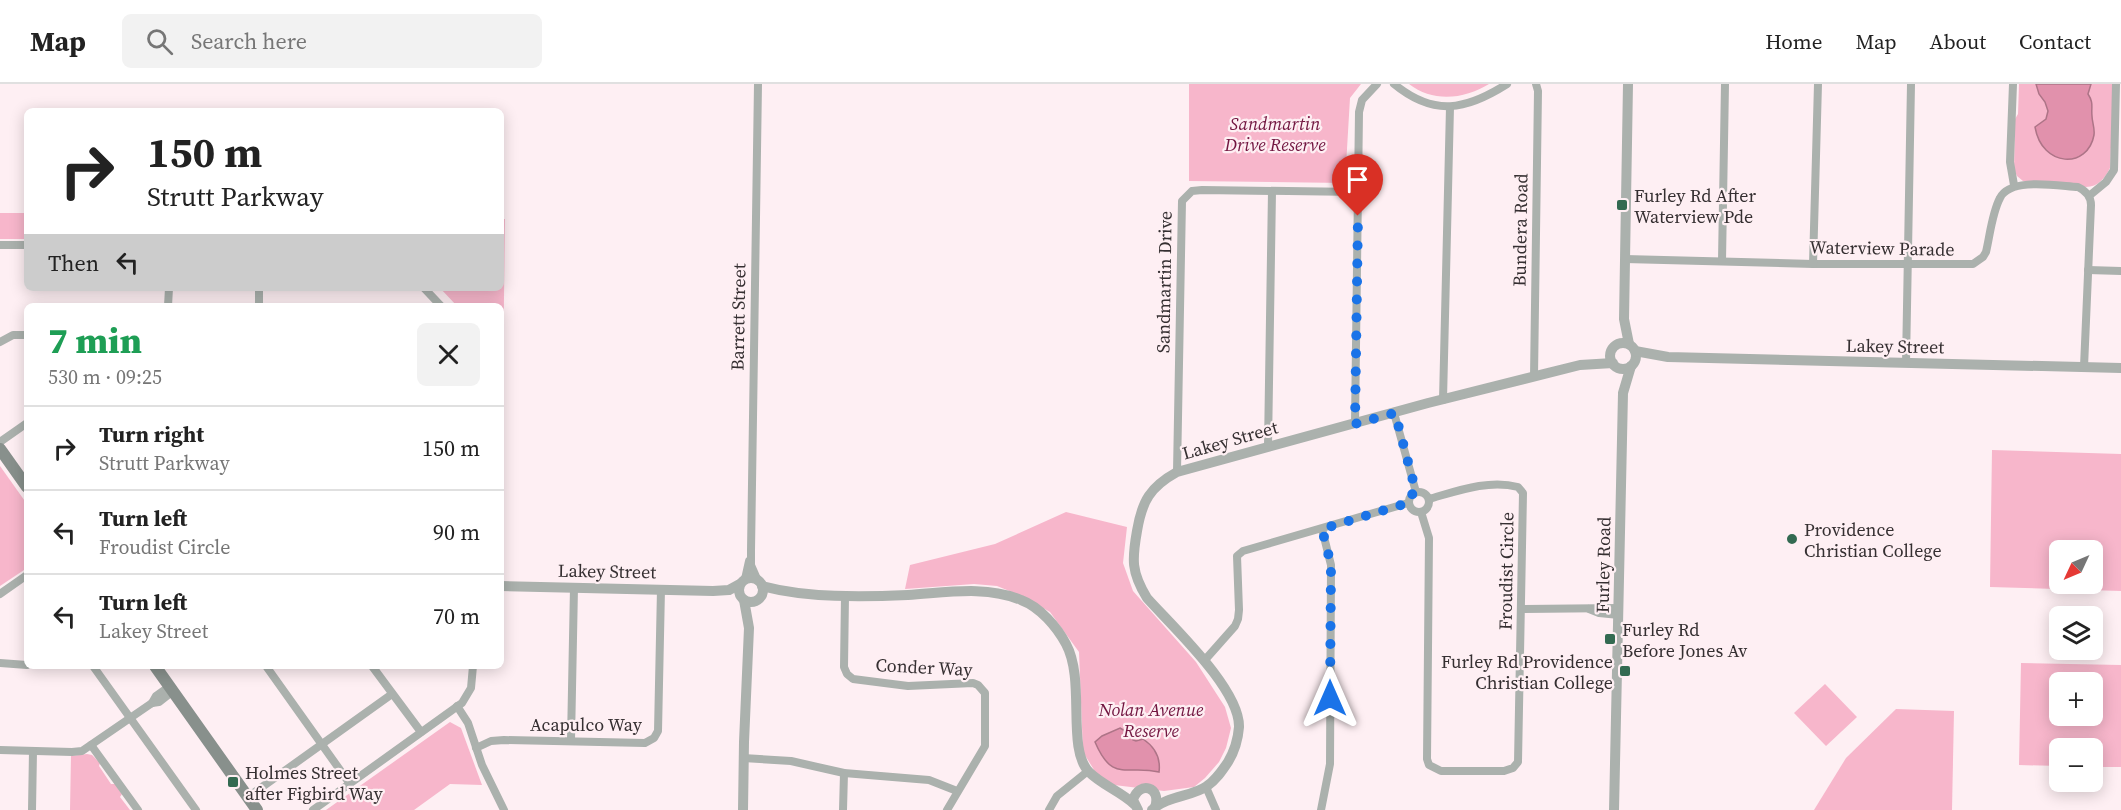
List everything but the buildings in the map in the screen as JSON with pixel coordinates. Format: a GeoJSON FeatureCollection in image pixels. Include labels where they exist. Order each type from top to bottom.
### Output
{"type":"FeatureCollection","features":[{"type":"Feature","properties":{"kind":"main road"},"geometry":{"type":"LineString","coordinates":[[0,449],[24,483]]}},
{"type":"Feature","properties":{"kind":"main road"},"geometry":{"type":"LineString","coordinates":[[157,669],[253,806]]}},
{"type":"Feature","properties":{"kind":"street","name":"Barrett Street"},"geometry":{"type":"LineString","coordinates":[[758,84],[751,565],[760,583]]}},
{"type":"Feature","properties":{"kind":"street"},"geometry":{"type":"LineString","coordinates":[[1355,424],[1359,112],[1362,100],[1377,84]]}},
{"type":"Feature","properties":{"kind":"street"},"geometry":{"type":"LineString","coordinates":[[1394,84],[1409,96],[1420,101],[1450,107],[1478,101],[1507,84]]}},
{"type":"Feature","properties":{"kind":"street","name":"Bundera Road"},"geometry":{"type":"LineString","coordinates":[[1534,377],[1538,91],[1536,84]]}},
{"type":"Feature","properties":{"kind":"street","name":"Furley Road"},"geometry":{"type":"LineString","coordinates":[[1614,810],[1623,393],[1620,353],[1624,318],[1628,84]]}},
{"type":"Feature","properties":{"kind":"street"},"geometry":{"type":"LineString","coordinates":[[1722,261],[1725,84]]}},
{"type":"Feature","properties":{"kind":"street"},"geometry":{"type":"LineString","coordinates":[[1813,264],[1818,84]]}},
{"type":"Feature","properties":{"kind":"street"},"geometry":{"type":"LineString","coordinates":[[1906,363],[1911,84]]}},
{"type":"Feature","properties":{"kind":"street"},"geometry":{"type":"LineString","coordinates":[[2013,84],[2010,162],[2014,185],[2078,187],[2086,191],[2089,196],[2091,205],[2084,368]]}},
{"type":"Feature","properties":{"kind":"street"},"geometry":{"type":"LineString","coordinates":[[2089,196],[2106,182],[2114,170],[2116,84]]}},
{"type":"Feature","properties":{"kind":"street"},"geometry":{"type":"LineString","coordinates":[[1443,400],[1450,107]]}},
{"type":"Feature","properties":{"kind":"street","name":"Waterview Parade"},"geometry":{"type":"LineString","coordinates":[[1625,259],[1813,264],[1973,264],[1986,252],[1999,200],[2004,191],[2014,185]]}},
{"type":"Feature","properties":{"kind":"street","name":"Sandmartin Drive"},"geometry":{"type":"LineString","coordinates":[[1177,472],[1182,201],[1192,191],[1358,192]]}},
{"type":"Feature","properties":{"kind":"street"},"geometry":{"type":"LineString","coordinates":[[1268,446],[1272,191]]}},
{"type":"Feature","properties":{"kind":"street"},"geometry":{"type":"LineString","coordinates":[[0,245],[24,245]]}},
{"type":"Feature","properties":{"kind":"street"},"geometry":{"type":"LineString","coordinates":[[2088,270],[2121,271]]}},
{"type":"Feature","properties":{"kind":"street"},"geometry":{"type":"LineString","coordinates":[[427,291],[438,303]]}},
{"type":"Feature","properties":{"kind":"street"},"geometry":{"type":"LineString","coordinates":[[0,342],[13,335],[24,334]]}},
{"type":"Feature","properties":{"kind":"street"},"geometry":{"type":"LineString","coordinates":[[1620,353],[1633,365]]}},
{"type":"Feature","properties":{"kind":"street","name":"Lakey Street"},"geometry":{"type":"LineString","coordinates":[[1620,353],[1623,369],[1668,357]]}},
{"type":"Feature","properties":{"kind":"street","name":"Lakey Street"},"geometry":{"type":"LineString","coordinates":[[1206,788],[1221,774],[1234,752],[1239,726],[1234,707],[1204,661],[1147,598],[1138,584],[1132,562],[1144,501],[1160,483],[1177,472],[1620,353],[1668,357],[2121,368]]}},
{"type":"Feature","properties":{"kind":"street","name":"Furley Road"},"geometry":{"type":"LineString","coordinates":[[1623,393],[1633,365]]}},
{"type":"Feature","properties":{"kind":"street"},"geometry":{"type":"LineString","coordinates":[[1395,413],[1416,492]]}},
{"type":"Feature","properties":{"kind":"street"},"geometry":{"type":"LineString","coordinates":[[0,442],[24,425]]}},
{"type":"Feature","properties":{"kind":"street","name":"Froudist Circle"},"geometry":{"type":"LineString","coordinates":[[1421,513],[1429,537],[1426,759],[1429,765],[1441,771],[1504,771],[1513,768],[1518,762],[1523,493],[1518,487],[1508,484],[1489,485],[1428,499]]}},
{"type":"Feature","properties":{"kind":"street"},"geometry":{"type":"LineString","coordinates":[[1416,492],[1425,494],[1428,499],[1427,509],[1421,513],[1414,512],[1408,503],[1411,495],[1416,492]]}},
{"type":"Feature","properties":{"kind":"street"},"geometry":{"type":"LineString","coordinates":[[1204,661],[1235,626],[1238,619],[1237,556],[1243,550],[1408,503]]}},
{"type":"Feature","properties":{"kind":"street"},"geometry":{"type":"LineString","coordinates":[[1321,810],[1330,764],[1331,565],[1322,529]]}},
{"type":"Feature","properties":{"kind":"street","name":"Barrett Street"},"geometry":{"type":"LineString","coordinates":[[743,582],[751,551]]}},
{"type":"Feature","properties":{"kind":"street"},"geometry":{"type":"LineString","coordinates":[[0,594],[24,577]]}},
{"type":"Feature","properties":{"kind":"street","name":"Lakey Street"},"geometry":{"type":"LineString","coordinates":[[504,586],[713,591],[729,590],[752,578],[781,591],[845,596],[978,591],[1023,600],[1058,630],[1071,652],[1077,684],[1077,749],[1088,771]]}},
{"type":"Feature","properties":{"kind":"street"},"geometry":{"type":"LineString","coordinates":[[743,582],[739,591],[750,599]]}},
{"type":"Feature","properties":{"kind":"street"},"geometry":{"type":"LineString","coordinates":[[750,599],[763,592],[760,583]]}},
{"type":"Feature","properties":{"kind":"street"},"geometry":{"type":"LineString","coordinates":[[571,741],[574,587]]}},
{"type":"Feature","properties":{"kind":"street","name":"Acapulco Way"},"geometry":{"type":"LineString","coordinates":[[476,747],[491,741],[504,740],[645,743],[654,738],[658,731],[661,589]]}},
{"type":"Feature","properties":{"kind":"street","name":"Lakey Street"},"geometry":{"type":"LineString","coordinates":[[713,591],[750,599],[781,591]]}},
{"type":"Feature","properties":{"kind":"street","name":"Conder Way"},"geometry":{"type":"LineString","coordinates":[[845,596],[844,667],[853,679],[908,686],[973,683],[985,693],[985,746],[947,810]]}},
{"type":"Feature","properties":{"kind":"street"},"geometry":{"type":"LineString","coordinates":[[743,810],[750,599]]}},
{"type":"Feature","properties":{"kind":"street"},"geometry":{"type":"LineString","coordinates":[[1521,609],[1589,609],[1599,613],[1619,611]]}},
{"type":"Feature","properties":{"kind":"street"},"geometry":{"type":"LineString","coordinates":[[0,663],[24,665]]}},
{"type":"Feature","properties":{"kind":"street"},"geometry":{"type":"LineString","coordinates":[[95,669],[196,810]]}},
{"type":"Feature","properties":{"kind":"street"},"geometry":{"type":"LineString","coordinates":[[268,669],[350,784]]}},
{"type":"Feature","properties":{"kind":"street"},"geometry":{"type":"LineString","coordinates":[[374,669],[421,732]]}},
{"type":"Feature","properties":{"kind":"street"},"geometry":{"type":"LineString","coordinates":[[313,810],[457,706],[466,698],[471,688],[473,669]]}},
{"type":"Feature","properties":{"kind":"street"},"geometry":{"type":"LineString","coordinates":[[0,750],[82,751],[152,703],[159,702],[172,689]]}},
{"type":"Feature","properties":{"kind":"street"},"geometry":{"type":"LineString","coordinates":[[253,806],[322,745],[392,694]]}},
{"type":"Feature","properties":{"kind":"street"},"geometry":{"type":"LineString","coordinates":[[457,706],[468,723],[482,765],[504,810]]}},
{"type":"Feature","properties":{"kind":"street"},"geometry":{"type":"LineString","coordinates":[[91,745],[138,810]]}},
{"type":"Feature","properties":{"kind":"street"},"geometry":{"type":"LineString","coordinates":[[32,810],[33,751]]}},
{"type":"Feature","properties":{"kind":"street"},"geometry":{"type":"LineString","coordinates":[[743,758],[791,761],[844,772],[929,780],[957,791]]}},
{"type":"Feature","properties":{"kind":"street"},"geometry":{"type":"LineString","coordinates":[[1048,810],[1057,796],[1088,771],[1136,807]]}},
{"type":"Feature","properties":{"kind":"street"},"geometry":{"type":"LineString","coordinates":[[843,810],[844,772]]}},
{"type":"Feature","properties":{"kind":"street"},"geometry":{"type":"LineString","coordinates":[[1117,791],[1148,788],[1154,792],[1178,796]]}},
{"type":"Feature","properties":{"kind":"street"},"geometry":{"type":"LineString","coordinates":[[1154,809],[1178,796],[1206,788],[1216,810]]}},
{"type":"Feature","properties":{"kind":"street"},"geometry":{"type":"LineString","coordinates":[[1136,807],[1134,795],[1139,790]]}},
{"type":"Feature","properties":{"kind":"street"},"geometry":{"type":"LineString","coordinates":[[1154,792],[1157,799],[1154,809]]}},
{"type":"Feature","properties":{"kind":"green space","name":"Sandmartin Drive Reserve"},"geometry":{"type":"Polygon","coordinates":[[[1189,84],[1361,84],[1350,98],[1345,183],[1189,181],[1189,84]]]}},
{"type":"Feature","properties":{"kind":"green space"},"geometry":{"type":"Polygon","coordinates":[[[1409,84],[1489,84],[1470,93],[1449,97],[1428,94],[1409,84]]]}},
{"type":"Feature","properties":{"kind":"green space"},"geometry":{"type":"Polygon","coordinates":[[[2019,84],[2114,84],[2110,168],[2101,181],[2086,187],[2023,181],[2017,176],[2014,169],[2015,119],[2018,114],[2019,84]]]}},
{"type":"Feature","properties":{"kind":"green space"},"geometry":{"type":"Polygon","coordinates":[[[0,213],[24,213],[24,239],[0,239],[0,213]]]}},
{"type":"Feature","properties":{"kind":"green space"},"geometry":{"type":"Polygon","coordinates":[[[505,219],[504,303],[454,303],[443,291],[504,291],[505,219]]]}},
{"type":"Feature","properties":{"kind":"green space"},"geometry":{"type":"Polygon","coordinates":[[[1992,450],[2121,454],[2121,591],[2103,590],[2103,540],[2049,540],[2049,589],[1990,587],[1992,450]]]}},
{"type":"Feature","properties":{"kind":"green space"},"geometry":{"type":"Polygon","coordinates":[[[0,466],[24,500],[24,570],[0,586],[0,466]]]}},
{"type":"Feature","properties":{"kind":"green space","name":"Nolan Avenue Reserve"},"geometry":{"type":"Polygon","coordinates":[[[1066,512],[1127,527],[1123,563],[1133,591],[1196,662],[1225,707],[1231,728],[1226,748],[1219,762],[1194,787],[1164,791],[1114,785],[1096,773],[1083,752],[1079,652],[1050,612],[1022,596],[997,586],[974,584],[905,589],[910,565],[995,544],[1066,512]]]}},
{"type":"Feature","properties":{"kind":"green space"},"geometry":{"type":"Polygon","coordinates":[[[2021,663],[2121,665],[2121,767],[2103,767],[2103,738],[2049,738],[2049,766],[2019,765],[2021,663]]]}},
{"type":"Feature","properties":{"kind":"green space"},"geometry":{"type":"Polygon","coordinates":[[[1825,684],[1857,717],[1826,746],[1794,713],[1825,684]]]}},
{"type":"Feature","properties":{"kind":"green space"},"geometry":{"type":"Polygon","coordinates":[[[1896,709],[1954,711],[1952,810],[1814,810],[1846,758],[1896,709]]]}},
{"type":"Feature","properties":{"kind":"green space"},"geometry":{"type":"Polygon","coordinates":[[[450,722],[461,728],[482,785],[450,784],[414,810],[326,810],[450,722]]]}},
{"type":"Feature","properties":{"kind":"green space"},"geometry":{"type":"Polygon","coordinates":[[[92,755],[100,763],[99,766],[111,784],[115,784],[122,794],[120,797],[130,810],[70,810],[71,756],[92,755]]]}},
{"type":"Feature","properties":{"kind":"shaded area"},"geometry":{"type":"Polygon","coordinates":[[[2036,84],[2091,84],[2088,94],[2092,103],[2094,135],[2090,146],[2083,154],[2075,158],[2055,157],[2039,141],[2035,127],[2046,119],[2048,111],[2036,84]]]}},
{"type":"Feature","properties":{"kind":"shaded area"},"geometry":{"type":"Polygon","coordinates":[[[1120,728],[1132,735],[1133,740],[1143,739],[1151,745],[1158,757],[1159,772],[1121,770],[1108,763],[1095,742],[1102,736],[1120,728]]]}},
{"type":"Feature","properties":{"kind":"place","name":"Furley Rd After Waterview Pde"},"geometry":{"type":"Point","coordinates":[1622,205]}},
{"type":"Feature","properties":{"kind":"place","name":"Providence Christian College"},"geometry":{"type":"Point","coordinates":[1792,539]}},
{"type":"Feature","properties":{"kind":"place","name":"Furley Rd Before Jones Av"},"geometry":{"type":"Point","coordinates":[1610,639]}},
{"type":"Feature","properties":{"kind":"place","name":"Furley Rd Providence Christian College"},"geometry":{"type":"Point","coordinates":[1625,671]}},
{"type":"Feature","properties":{"kind":"place","name":"Holmes Street after Figbird Way"},"geometry":{"type":"Point","coordinates":[233,782]}},
{"type":"Feature","properties":{"kind":"route"},"geometry":{"type":"LineString","coordinates":[[1330,698],[1331,565],[1322,529],[1408,503],[1411,495],[1416,492],[1395,413],[1355,424],[1358,216]]}}]}
